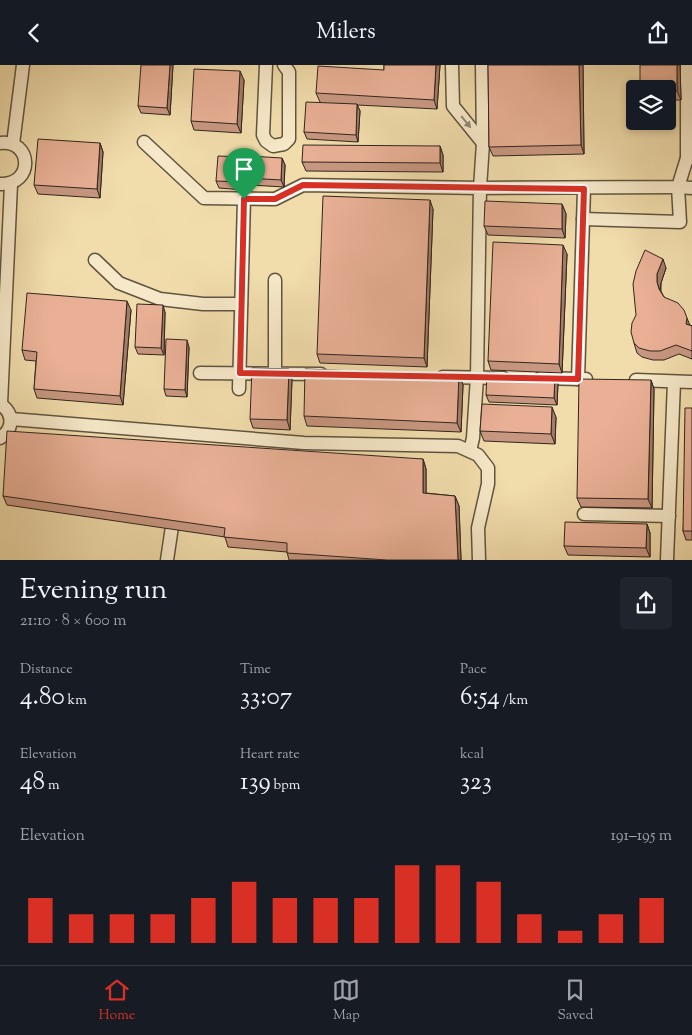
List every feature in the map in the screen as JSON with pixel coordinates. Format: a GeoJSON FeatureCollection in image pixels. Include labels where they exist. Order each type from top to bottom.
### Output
{"type":"FeatureCollection","features":[{"type":"Feature","properties":{"kind":"street"},"geometry":{"type":"LineString","coordinates":[[0,438],[9,430],[11,419],[9,413],[0,404],[6,184],[22,175],[26,165],[22,152],[6,144],[23,65]]}},
{"type":"Feature","properties":{"kind":"street"},"geometry":{"type":"LineString","coordinates":[[266,65],[263,135],[272,146],[284,144],[289,139],[290,71],[284,65]]}},
{"type":"Feature","properties":{"kind":"street"},"geometry":{"type":"LineString","coordinates":[[452,65],[452,106],[483,143]]}},
{"type":"Feature","properties":{"kind":"street"},"geometry":{"type":"LineString","coordinates":[[470,451],[473,438],[477,377],[480,188],[483,143],[482,65]]}},
{"type":"Feature","properties":{"kind":"street"},"geometry":{"type":"LineString","coordinates":[[583,219],[680,222],[678,187],[690,158],[687,65]]}},
{"type":"Feature","properties":{"kind":"street"},"geometry":{"type":"LineString","coordinates":[[144,142],[204,198],[275,199],[303,185],[584,189],[692,188]]}},
{"type":"Feature","properties":{"kind":"street"},"geometry":{"type":"LineString","coordinates":[[578,379],[584,189]]}},
{"type":"Feature","properties":{"kind":"street"},"geometry":{"type":"LineString","coordinates":[[239,389],[244,199]]}},
{"type":"Feature","properties":{"kind":"street"},"geometry":{"type":"LineString","coordinates":[[95,260],[119,283],[160,299],[203,304],[241,305]]}},
{"type":"Feature","properties":{"kind":"street"},"geometry":{"type":"LineString","coordinates":[[274,280],[275,374]]}},
{"type":"Feature","properties":{"kind":"street"},"geometry":{"type":"LineString","coordinates":[[200,373],[333,375]]}},
{"type":"Feature","properties":{"kind":"street"},"geometry":{"type":"LineString","coordinates":[[429,376],[514,378]]}},
{"type":"Feature","properties":{"kind":"street"},"geometry":{"type":"LineString","coordinates":[[532,378],[597,379]]}},
{"type":"Feature","properties":{"kind":"street"},"geometry":{"type":"LineString","coordinates":[[626,380],[692,382]]}},
{"type":"Feature","properties":{"kind":"street"},"geometry":{"type":"LineString","coordinates":[[667,560],[674,382]]}},
{"type":"Feature","properties":{"kind":"street"},"geometry":{"type":"LineString","coordinates":[[11,419],[186,439],[458,446],[478,455],[488,468],[488,484],[478,528],[479,560]]}},
{"type":"Feature","properties":{"kind":"street"},"geometry":{"type":"LineString","coordinates":[[166,560],[176,500]]}},
{"type":"Feature","properties":{"kind":"street"},"geometry":{"type":"LineString","coordinates":[[584,514],[669,516]]}},
{"type":"Feature","properties":{"kind":"building"},"geometry":{"type":"Polygon","coordinates":[[[141,65],[170,65],[167,108],[138,106],[141,65]]]}},
{"type":"Feature","properties":{"kind":"building"},"geometry":{"type":"Polygon","coordinates":[[[384,65],[436,65],[434,100],[316,93],[318,66],[384,70],[384,65]]]}},
{"type":"Feature","properties":{"kind":"building"},"geometry":{"type":"Polygon","coordinates":[[[488,65],[579,65],[581,145],[489,147],[488,65]]]}},
{"type":"Feature","properties":{"kind":"building"},"geometry":{"type":"Polygon","coordinates":[[[640,65],[677,65],[677,91],[676,80],[640,80],[640,65]]]}},
{"type":"Feature","properties":{"kind":"building"},"geometry":{"type":"Polygon","coordinates":[[[194,69],[240,71],[237,124],[191,121],[194,69]]]}},
{"type":"Feature","properties":{"kind":"building"},"geometry":{"type":"Polygon","coordinates":[[[306,102],[357,104],[356,135],[304,132],[306,102]]]}},
{"type":"Feature","properties":{"kind":"building"},"geometry":{"type":"Polygon","coordinates":[[[38,139],[100,143],[97,189],[34,185],[38,139]]]}},
{"type":"Feature","properties":{"kind":"building"},"geometry":{"type":"Polygon","coordinates":[[[303,145],[440,146],[440,163],[302,162],[303,145]]]}},
{"type":"Feature","properties":{"kind":"building"},"geometry":{"type":"Polygon","coordinates":[[[218,156],[242,157],[240,182],[216,181],[218,156]]]}},
{"type":"Feature","properties":{"kind":"building"},"geometry":{"type":"Polygon","coordinates":[[[249,156],[282,158],[281,180],[248,178],[249,156]]]}},
{"type":"Feature","properties":{"kind":"building"},"geometry":{"type":"Polygon","coordinates":[[[323,196],[430,200],[424,358],[317,354],[323,196]]]}},
{"type":"Feature","properties":{"kind":"building"},"geometry":{"type":"Polygon","coordinates":[[[485,201],[562,204],[562,229],[484,226],[485,201]]]}},
{"type":"Feature","properties":{"kind":"building"},"geometry":{"type":"Polygon","coordinates":[[[493,242],[563,245],[559,364],[488,361],[493,242]]]}},
{"type":"Feature","properties":{"kind":"building"},"geometry":{"type":"Polygon","coordinates":[[[645,250],[663,259],[657,274],[659,289],[664,297],[678,303],[684,310],[687,318],[686,324],[692,326],[692,351],[676,345],[660,351],[650,351],[639,348],[634,343],[631,332],[632,323],[636,315],[633,284],[645,250]]]}},
{"type":"Feature","properties":{"kind":"building"},"geometry":{"type":"Polygon","coordinates":[[[27,293],[127,301],[120,396],[34,389],[37,352],[22,350],[27,293]]]}},
{"type":"Feature","properties":{"kind":"building"},"geometry":{"type":"Polygon","coordinates":[[[137,304],[163,305],[161,348],[135,347],[137,304]]]}},
{"type":"Feature","properties":{"kind":"building"},"geometry":{"type":"Polygon","coordinates":[[[166,339],[187,340],[185,390],[164,389],[166,339]]]}},
{"type":"Feature","properties":{"kind":"building"},"geometry":{"type":"Polygon","coordinates":[[[252,368],[289,369],[287,420],[250,419],[252,368]]]}},
{"type":"Feature","properties":{"kind":"building"},"geometry":{"type":"Polygon","coordinates":[[[305,369],[459,375],[457,423],[304,416],[305,369]]]}},
{"type":"Feature","properties":{"kind":"building"},"geometry":{"type":"Polygon","coordinates":[[[487,373],[555,376],[554,398],[486,395],[487,373]]]}},
{"type":"Feature","properties":{"kind":"building"},"geometry":{"type":"Polygon","coordinates":[[[579,379],[651,380],[648,499],[577,498],[579,379]]]}},
{"type":"Feature","properties":{"kind":"building"},"geometry":{"type":"Polygon","coordinates":[[[482,404],[552,407],[551,434],[480,431],[482,404]]]}},
{"type":"Feature","properties":{"kind":"building"},"geometry":{"type":"Polygon","coordinates":[[[685,408],[692,408],[692,531],[683,531],[685,408]]]}},
{"type":"Feature","properties":{"kind":"building"},"geometry":{"type":"Polygon","coordinates":[[[7,431],[423,459],[423,493],[455,496],[458,560],[387,560],[287,553],[287,543],[224,537],[225,528],[3,496],[7,431]]]}},
{"type":"Feature","properties":{"kind":"building"},"geometry":{"type":"Polygon","coordinates":[[[565,522],[647,524],[646,548],[564,546],[565,522]]]}},
{"type":"Feature","properties":{"kind":"route"},"geometry":{"type":"LineString","coordinates":[[303,185],[480,188],[553,187],[584,189],[578,379],[240,373],[244,199],[275,199],[303,185]]}}]}
